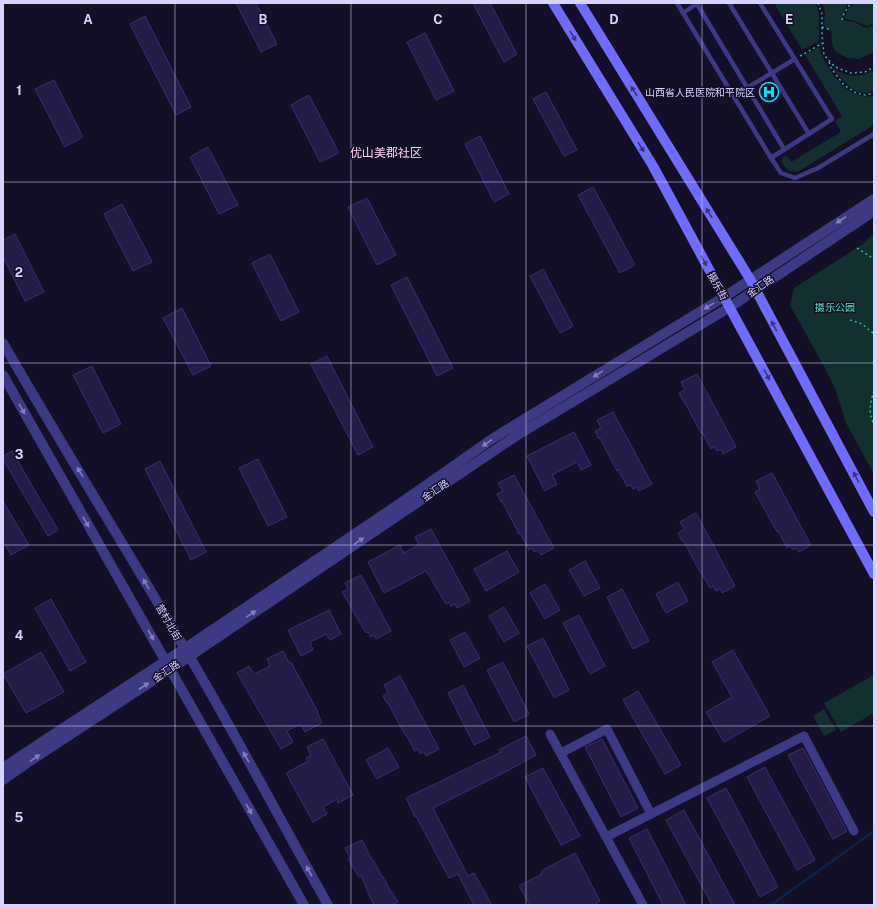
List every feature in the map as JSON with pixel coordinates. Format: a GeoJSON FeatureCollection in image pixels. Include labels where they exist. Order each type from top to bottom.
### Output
{"type":"FeatureCollection","features":[{"type":"Feature","properties":{"kind":"main road","name":"摄乐街"},"geometry":{"type":"LineString","coordinates":[[553,3],[653,166],[874,574]]}},
{"type":"Feature","properties":{"kind":"main road"},"geometry":{"type":"LineString","coordinates":[[580,3],[750,279],[874,512]]}},
{"type":"Feature","properties":{"kind":"street","name":"金汇路"},"geometry":{"type":"LineString","coordinates":[[3,780],[492,439],[724,297],[874,199]]}},
{"type":"Feature","properties":{"kind":"street","name":"金汇路"},"geometry":{"type":"LineString","coordinates":[[187,652],[328,562],[516,436],[730,307],[874,211]]}},
{"type":"Feature","properties":{"kind":"street","name":"营村北街"},"geometry":{"type":"LineString","coordinates":[[3,343],[37,403],[120,538],[187,652],[328,905]]}},
{"type":"Feature","properties":{"kind":"street"},"geometry":{"type":"LineString","coordinates":[[3,375],[304,905]]}},
{"type":"Feature","properties":{"kind":"street","name":"金汇路"},"geometry":{"type":"LineString","coordinates":[[3,768],[38,744],[168,665]]}},
{"type":"Feature","properties":{"kind":"street"},"geometry":{"type":"LineString","coordinates":[[561,753],[607,729],[651,814]]}},
{"type":"Feature","properties":{"kind":"street"},"geometry":{"type":"LineString","coordinates":[[550,734],[643,905]]}},
{"type":"Feature","properties":{"kind":"street"},"geometry":{"type":"LineString","coordinates":[[606,837],[804,736],[854,831]]}},
{"type":"Feature","properties":{"kind":"lane"},"geometry":{"type":"LineString","coordinates":[[677,3],[781,173],[795,178],[818,168],[874,134]]}},
{"type":"Feature","properties":{"kind":"lane"},"geometry":{"type":"LineString","coordinates":[[729,3],[809,134]]}},
{"type":"Feature","properties":{"kind":"lane"},"geometry":{"type":"LineString","coordinates":[[760,3],[832,119],[771,158]]}},
{"type":"Feature","properties":{"kind":"lane"},"geometry":{"type":"LineString","coordinates":[[683,13],[697,4],[784,149]]}},
{"type":"Feature","properties":{"kind":"lane"},"geometry":{"type":"LineString","coordinates":[[747,88],[795,59]]}},
{"type":"Feature","properties":{"kind":"path"},"geometry":{"type":"LineString","coordinates":[[818,3],[822,14],[824,55],[835,67],[852,73],[865,72],[874,67]]}},
{"type":"Feature","properties":{"kind":"path"},"geometry":{"type":"LineString","coordinates":[[842,20],[850,3]]}},
{"type":"Feature","properties":{"kind":"path"},"geometry":{"type":"LineString","coordinates":[[822,27],[831,30]]}},
{"type":"Feature","properties":{"kind":"path"},"geometry":{"type":"LineString","coordinates":[[795,59],[823,43]]}},
{"type":"Feature","properties":{"kind":"path"},"geometry":{"type":"LineString","coordinates":[[829,60],[831,68],[844,85],[856,93],[865,95],[874,93]]}},
{"type":"Feature","properties":{"kind":"path"},"geometry":{"type":"LineString","coordinates":[[857,248],[874,259]]}},
{"type":"Feature","properties":{"kind":"path"},"geometry":{"type":"LineString","coordinates":[[850,320],[862,324],[874,334]]}},
{"type":"Feature","properties":{"kind":"path"},"geometry":{"type":"LineString","coordinates":[[874,391],[870,408],[872,421],[874,424]]}},
{"type":"Feature","properties":{"kind":"green space"},"geometry":{"type":"Polygon","coordinates":[[[774,3],[816,3],[819,14],[819,41],[802,50],[774,3]]]}},
{"type":"Feature","properties":{"kind":"green space"},"geometry":{"type":"Polygon","coordinates":[[[822,3],[848,3],[843,13],[842,20],[855,22],[867,28],[874,25],[874,52],[859,59],[847,58],[835,51],[832,43],[831,31],[824,26],[825,12],[822,3]]]}},
{"type":"Feature","properties":{"kind":"green space"},"geometry":{"type":"Polygon","coordinates":[[[855,3],[874,3],[874,23],[867,26],[844,18],[849,8],[855,3]]]}},
{"type":"Feature","properties":{"kind":"green space"},"geometry":{"type":"Polygon","coordinates":[[[819,47],[830,71],[842,85],[849,91],[857,94],[869,97],[874,95],[874,125],[799,171],[793,172],[786,169],[782,162],[785,156],[788,157],[791,162],[841,132],[835,121],[842,116],[805,55],[819,47]]]}},
{"type":"Feature","properties":{"kind":"green space"},"geometry":{"type":"Polygon","coordinates":[[[832,67],[847,75],[855,76],[863,75],[874,70],[874,90],[867,93],[855,91],[832,67]]]}},
{"type":"Feature","properties":{"kind":"green space","name":"摄乐公园"},"geometry":{"type":"Polygon","coordinates":[[[874,233],[874,474],[846,423],[836,391],[826,370],[790,305],[794,288],[863,244],[874,233]]]}},
{"type":"Feature","properties":{"kind":"green space"},"geometry":{"type":"Polygon","coordinates":[[[872,676],[874,680],[874,713],[841,732],[824,703],[872,676]]]}},
{"type":"Feature","properties":{"kind":"green space"},"geometry":{"type":"Polygon","coordinates":[[[824,709],[836,730],[824,736],[813,716],[824,709]]]}},
{"type":"Feature","properties":{"kind":"building"},"geometry":{"type":"Polygon","coordinates":[[[236,3],[256,3],[277,44],[261,52],[236,3]]]}},
{"type":"Feature","properties":{"kind":"building"},"geometry":{"type":"Polygon","coordinates":[[[473,3],[490,3],[517,54],[504,62],[473,3]]]}},
{"type":"Feature","properties":{"kind":"building"},"geometry":{"type":"Polygon","coordinates":[[[145,16],[191,107],[176,115],[130,24],[145,16]]]}},
{"type":"Feature","properties":{"kind":"building"},"geometry":{"type":"Polygon","coordinates":[[[425,33],[454,91],[436,100],[407,42],[425,33]]]}},
{"type":"Feature","properties":{"kind":"building"},"geometry":{"type":"Polygon","coordinates":[[[54,80],[83,137],[65,147],[35,89],[54,80]]]}},
{"type":"Feature","properties":{"kind":"building"},"geometry":{"type":"Polygon","coordinates":[[[546,92],[577,150],[564,156],[533,99],[546,92]]]}},
{"type":"Feature","properties":{"kind":"building"},"geometry":{"type":"Polygon","coordinates":[[[309,95],[339,153],[320,162],[291,105],[309,95]]]}},
{"type":"Feature","properties":{"kind":"building"},"geometry":{"type":"Polygon","coordinates":[[[480,136],[509,194],[494,202],[465,144],[480,136]]]}},
{"type":"Feature","properties":{"kind":"building"},"geometry":{"type":"Polygon","coordinates":[[[208,147],[238,205],[219,214],[190,157],[208,147]]]}},
{"type":"Feature","properties":{"kind":"building"},"geometry":{"type":"Polygon","coordinates":[[[593,187],[635,265],[620,273],[578,195],[593,187]]]}},
{"type":"Feature","properties":{"kind":"building"},"geometry":{"type":"Polygon","coordinates":[[[367,198],[396,255],[377,265],[348,207],[367,198]]]}},
{"type":"Feature","properties":{"kind":"building"},"geometry":{"type":"Polygon","coordinates":[[[122,204],[152,262],[133,271],[104,214],[122,204]]]}},
{"type":"Feature","properties":{"kind":"building"},"geometry":{"type":"Polygon","coordinates":[[[15,234],[44,292],[25,301],[3,257],[3,240],[15,234]]]}},
{"type":"Feature","properties":{"kind":"building"},"geometry":{"type":"Polygon","coordinates":[[[270,254],[299,312],[281,321],[252,263],[270,254]]]}},
{"type":"Feature","properties":{"kind":"building"},"geometry":{"type":"Polygon","coordinates":[[[543,269],[573,326],[560,333],[530,276],[543,269]]]}},
{"type":"Feature","properties":{"kind":"building"},"geometry":{"type":"Polygon","coordinates":[[[407,277],[453,368],[437,376],[391,285],[407,277]]]}},
{"type":"Feature","properties":{"kind":"building"},"geometry":{"type":"Polygon","coordinates":[[[182,308],[211,366],[193,375],[163,318],[182,308]]]}},
{"type":"Feature","properties":{"kind":"building"},"geometry":{"type":"Polygon","coordinates":[[[327,356],[373,447],[358,455],[311,364],[327,356]]]}},
{"type":"Feature","properties":{"kind":"building"},"geometry":{"type":"Polygon","coordinates":[[[92,366],[121,424],[103,433],[73,375],[92,366]]]}},
{"type":"Feature","properties":{"kind":"building"},"geometry":{"type":"Polygon","coordinates":[[[697,374],[736,447],[723,454],[721,449],[717,451],[714,447],[711,449],[679,393],[685,390],[681,382],[697,374]]]}},
{"type":"Feature","properties":{"kind":"building"},"geometry":{"type":"Polygon","coordinates":[[[613,412],[652,484],[639,491],[637,487],[633,489],[631,485],[627,486],[595,431],[601,428],[597,420],[613,412]]]}},
{"type":"Feature","properties":{"kind":"building"},"geometry":{"type":"Polygon","coordinates":[[[574,432],[591,465],[581,470],[577,462],[552,475],[557,484],[545,491],[527,456],[574,432]]]}},
{"type":"Feature","properties":{"kind":"building"},"geometry":{"type":"Polygon","coordinates":[[[12,451],[58,530],[48,536],[3,459],[3,456],[12,451]]]}},
{"type":"Feature","properties":{"kind":"building"},"geometry":{"type":"Polygon","coordinates":[[[258,459],[287,517],[268,526],[239,468],[258,459]]]}},
{"type":"Feature","properties":{"kind":"building"},"geometry":{"type":"Polygon","coordinates":[[[160,461],[206,552],[191,560],[145,469],[160,461]]]}},
{"type":"Feature","properties":{"kind":"building"},"geometry":{"type":"Polygon","coordinates":[[[772,473],[811,545],[799,552],[796,548],[793,550],[790,546],[787,548],[755,492],[760,489],[756,481],[772,473]]]}},
{"type":"Feature","properties":{"kind":"building"},"geometry":{"type":"Polygon","coordinates":[[[514,475],[554,548],[541,555],[538,550],[534,552],[532,548],[529,550],[497,494],[503,491],[498,483],[514,475]]]}},
{"type":"Feature","properties":{"kind":"building"},"geometry":{"type":"Polygon","coordinates":[[[3,501],[29,545],[11,555],[3,541],[3,501]]]}},
{"type":"Feature","properties":{"kind":"building"},"geometry":{"type":"Polygon","coordinates":[[[696,513],[735,586],[722,593],[720,589],[716,591],[713,586],[710,588],[678,533],[684,529],[680,522],[696,513]]]}},
{"type":"Feature","properties":{"kind":"building"},"geometry":{"type":"Polygon","coordinates":[[[431,529],[470,601],[457,608],[455,604],[451,606],[449,602],[446,604],[426,571],[384,593],[368,562],[400,545],[404,553],[419,545],[415,537],[431,529]]]}},
{"type":"Feature","properties":{"kind":"building"},"geometry":{"type":"Polygon","coordinates":[[[507,551],[519,572],[486,591],[474,569],[507,551]]]}},
{"type":"Feature","properties":{"kind":"building"},"geometry":{"type":"Polygon","coordinates":[[[585,561],[600,588],[584,596],[569,570],[585,561]]]}},
{"type":"Feature","properties":{"kind":"building"},"geometry":{"type":"Polygon","coordinates":[[[361,575],[391,631],[376,639],[374,635],[371,637],[368,632],[366,633],[342,592],[348,589],[345,583],[361,575]]]}},
{"type":"Feature","properties":{"kind":"building"},"geometry":{"type":"Polygon","coordinates":[[[678,582],[688,601],[666,613],[656,594],[678,582]]]}},
{"type":"Feature","properties":{"kind":"building"},"geometry":{"type":"Polygon","coordinates":[[[545,584],[560,610],[545,619],[530,593],[545,584]]]}},
{"type":"Feature","properties":{"kind":"building"},"geometry":{"type":"Polygon","coordinates":[[[622,589],[649,641],[633,649],[607,597],[622,589]]]}},
{"type":"Feature","properties":{"kind":"building"},"geometry":{"type":"Polygon","coordinates":[[[51,599],[86,662],[70,671],[35,608],[51,599]]]}},
{"type":"Feature","properties":{"kind":"building"},"geometry":{"type":"Polygon","coordinates":[[[504,607],[519,633],[504,642],[489,616],[504,607]]]}},
{"type":"Feature","properties":{"kind":"building"},"geometry":{"type":"Polygon","coordinates":[[[329,610],[341,634],[330,640],[326,634],[310,642],[313,650],[301,656],[288,630],[329,610]]]}},
{"type":"Feature","properties":{"kind":"building"},"geometry":{"type":"Polygon","coordinates":[[[579,615],[605,666],[590,674],[563,623],[579,615]]]}},
{"type":"Feature","properties":{"kind":"building"},"geometry":{"type":"Polygon","coordinates":[[[465,632],[480,658],[464,667],[450,640],[465,632]]]}},
{"type":"Feature","properties":{"kind":"building"},"geometry":{"type":"Polygon","coordinates":[[[543,638],[569,690],[554,698],[527,646],[543,638]]]}},
{"type":"Feature","properties":{"kind":"building"},"geometry":{"type":"Polygon","coordinates":[[[733,650],[770,716],[724,742],[706,712],[732,697],[712,662],[733,650]]]}},
{"type":"Feature","properties":{"kind":"building"},"geometry":{"type":"Polygon","coordinates":[[[283,651],[289,663],[291,662],[318,712],[322,723],[305,732],[300,724],[287,731],[293,742],[281,749],[237,673],[249,666],[254,674],[270,666],[267,659],[283,651]]]}},
{"type":"Feature","properties":{"kind":"building"},"geometry":{"type":"Polygon","coordinates":[[[41,652],[64,692],[26,713],[3,674],[41,652]]]}},
{"type":"Feature","properties":{"kind":"building"},"geometry":{"type":"Polygon","coordinates":[[[503,662],[529,714],[514,722],[487,670],[503,662]]]}},
{"type":"Feature","properties":{"kind":"building"},"geometry":{"type":"Polygon","coordinates":[[[400,676],[439,749],[426,756],[424,752],[420,754],[418,749],[415,751],[383,696],[388,692],[384,685],[400,676]]]}},
{"type":"Feature","properties":{"kind":"building"},"geometry":{"type":"Polygon","coordinates":[[[463,685],[490,737],[474,745],[448,693],[463,685]]]}},
{"type":"Feature","properties":{"kind":"building"},"geometry":{"type":"Polygon","coordinates":[[[638,691],[681,765],[665,774],[623,700],[638,691]]]}},
{"type":"Feature","properties":{"kind":"building"},"geometry":{"type":"Polygon","coordinates":[[[526,736],[536,755],[433,808],[468,876],[474,873],[492,905],[474,905],[458,874],[449,878],[406,798],[501,752],[499,750],[526,736]]]}},
{"type":"Feature","properties":{"kind":"building"},"geometry":{"type":"Polygon","coordinates":[[[323,739],[353,795],[338,803],[337,799],[323,807],[327,814],[313,822],[286,773],[308,761],[306,758],[311,755],[307,747],[323,739]]]}},
{"type":"Feature","properties":{"kind":"building"},"geometry":{"type":"Polygon","coordinates":[[[602,739],[638,808],[621,817],[585,747],[602,739]]]}},
{"type":"Feature","properties":{"kind":"building"},"geometry":{"type":"Polygon","coordinates":[[[388,748],[399,767],[377,779],[366,760],[388,748]]]}},
{"type":"Feature","properties":{"kind":"building"},"geometry":{"type":"Polygon","coordinates":[[[803,748],[847,831],[833,839],[788,755],[803,748]]]}},
{"type":"Feature","properties":{"kind":"building"},"geometry":{"type":"Polygon","coordinates":[[[765,767],[815,860],[797,870],[747,777],[765,767]]]}},
{"type":"Feature","properties":{"kind":"building"},"geometry":{"type":"Polygon","coordinates":[[[543,768],[580,836],[561,845],[525,777],[543,768]]]}},
{"type":"Feature","properties":{"kind":"building"},"geometry":{"type":"Polygon","coordinates":[[[726,788],[778,887],[760,897],[707,798],[726,788]]]}},
{"type":"Feature","properties":{"kind":"building"},"geometry":{"type":"Polygon","coordinates":[[[684,810],[735,905],[712,905],[666,820],[684,810]]]}},
{"type":"Feature","properties":{"kind":"building"},"geometry":{"type":"Polygon","coordinates":[[[647,829],[686,905],[663,905],[629,838],[647,829]]]}},
{"type":"Feature","properties":{"kind":"building"},"geometry":{"type":"Polygon","coordinates":[[[362,840],[372,860],[398,902],[392,905],[374,905],[361,876],[359,877],[348,859],[350,858],[345,848],[362,840]]]}},
{"type":"Feature","properties":{"kind":"building"},"geometry":{"type":"Polygon","coordinates":[[[575,853],[600,901],[594,905],[530,905],[519,886],[542,874],[541,871],[575,853]]]}},
{"type":"Feature","properties":{"kind":"waterway"},"geometry":{"type":"LineString","coordinates":[[771,905],[874,831]]}},
{"type":"Feature","properties":{"kind":"place","name":"山西省人民医院和平院区"},"geometry":{"type":"Point","coordinates":[769,92]}},
{"type":"Feature","properties":{"kind":"district","name":"优山美郡社区"},"geometry":{"type":"Point","coordinates":[386,153]}}]}
